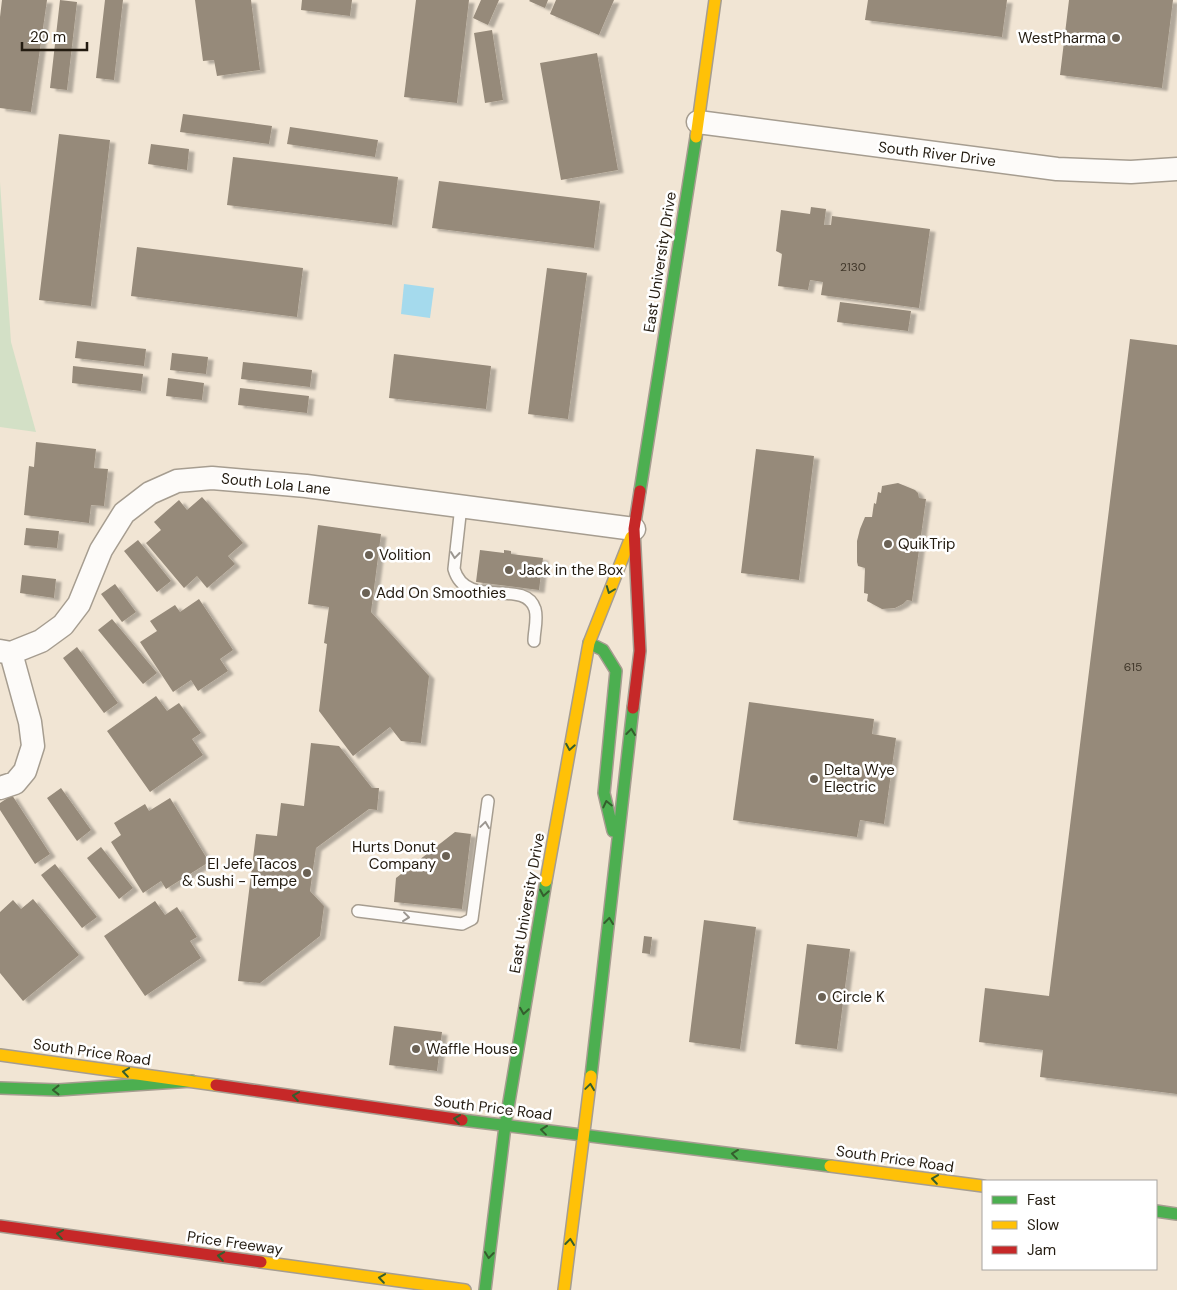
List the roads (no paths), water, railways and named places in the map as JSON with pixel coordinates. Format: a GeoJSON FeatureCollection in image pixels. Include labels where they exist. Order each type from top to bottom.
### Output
{"type":"FeatureCollection","features":[{"type":"Feature","properties":{"kind":"main road","name":"East University Drive"},"geometry":{"type":"LineString","coordinates":[[564,1290],[640,651],[634,529],[698,122],[715,0]]}},
{"type":"Feature","properties":{"kind":"main road","name":"East University Drive"},"geometry":{"type":"LineString","coordinates":[[485,1290],[505,1126],[589,643],[634,529]]}},
{"type":"Feature","properties":{"kind":"main road"},"geometry":{"type":"LineString","coordinates":[[589,643],[603,650],[616,671],[604,792],[617,852]]}},
{"type":"Feature","properties":{"kind":"main road","name":"South Price Road"},"geometry":{"type":"LineString","coordinates":[[0,1055],[505,1126],[982,1186]]}},
{"type":"Feature","properties":{"kind":"main road"},"geometry":{"type":"LineString","coordinates":[[0,1088],[58,1090],[192,1081]]}},
{"type":"Feature","properties":{"kind":"main road"},"geometry":{"type":"LineString","coordinates":[[1157,1211],[1177,1214]]}},
{"type":"Feature","properties":{"kind":"main road","name":"Price Freeway"},"geometry":{"type":"LineString","coordinates":[[0,1226],[465,1290]]}},
{"type":"Feature","properties":{"kind":"street","name":"South River Drive"},"geometry":{"type":"LineString","coordinates":[[698,122],[1057,168],[1131,172],[1177,169]]}},
{"type":"Feature","properties":{"kind":"street","name":"South Lola Lane"},"geometry":{"type":"LineString","coordinates":[[6,652],[41,641],[64,625],[79,604],[101,550],[124,513],[150,493],[177,481],[212,478],[306,486],[634,529]]}},
{"type":"Feature","properties":{"kind":"street"},"geometry":{"type":"LineString","coordinates":[[6,652],[30,722],[33,746],[25,771],[7,785]]}},
{"type":"Feature","properties":{"kind":"lane"},"geometry":{"type":"LineString","coordinates":[[461,506],[454,569],[456,578],[464,586],[473,590],[519,595],[528,600],[535,608],[534,641]]}},
{"type":"Feature","properties":{"kind":"lane"},"geometry":{"type":"LineString","coordinates":[[358,911],[462,924],[472,919],[488,801]]}},
{"type":"Feature","properties":{"kind":"water"},"geometry":{"type":"Polygon","coordinates":[[[404,284],[434,288],[430,318],[401,314],[404,284]]]}},
{"type":"Feature","properties":{"kind":"place","name":"WestPharma"},"geometry":{"type":"Point","coordinates":[1116,38]}},
{"type":"Feature","properties":{"kind":"place","name":"QuikTrip"},"geometry":{"type":"Point","coordinates":[888,544]}},
{"type":"Feature","properties":{"kind":"place","name":"Volition"},"geometry":{"type":"Point","coordinates":[369,555]}},
{"type":"Feature","properties":{"kind":"place","name":"Jack in the Box"},"geometry":{"type":"Point","coordinates":[509,570]}},
{"type":"Feature","properties":{"kind":"place","name":"Add On Smoothies"},"geometry":{"type":"Point","coordinates":[366,593]}},
{"type":"Feature","properties":{"kind":"place","name":"Delta Wye Electric"},"geometry":{"type":"Point","coordinates":[814,779]}},
{"type":"Feature","properties":{"kind":"place","name":"Hurts Donut Company"},"geometry":{"type":"Point","coordinates":[446,856]}},
{"type":"Feature","properties":{"kind":"place","name":"El Jefe Tacos & Sushi - Tempe"},"geometry":{"type":"Point","coordinates":[307,873]}},
{"type":"Feature","properties":{"kind":"place","name":"Circle K"},"geometry":{"type":"Point","coordinates":[822,997]}},
{"type":"Feature","properties":{"kind":"place","name":"Waffle House"},"geometry":{"type":"Point","coordinates":[416,1049]}}]}
